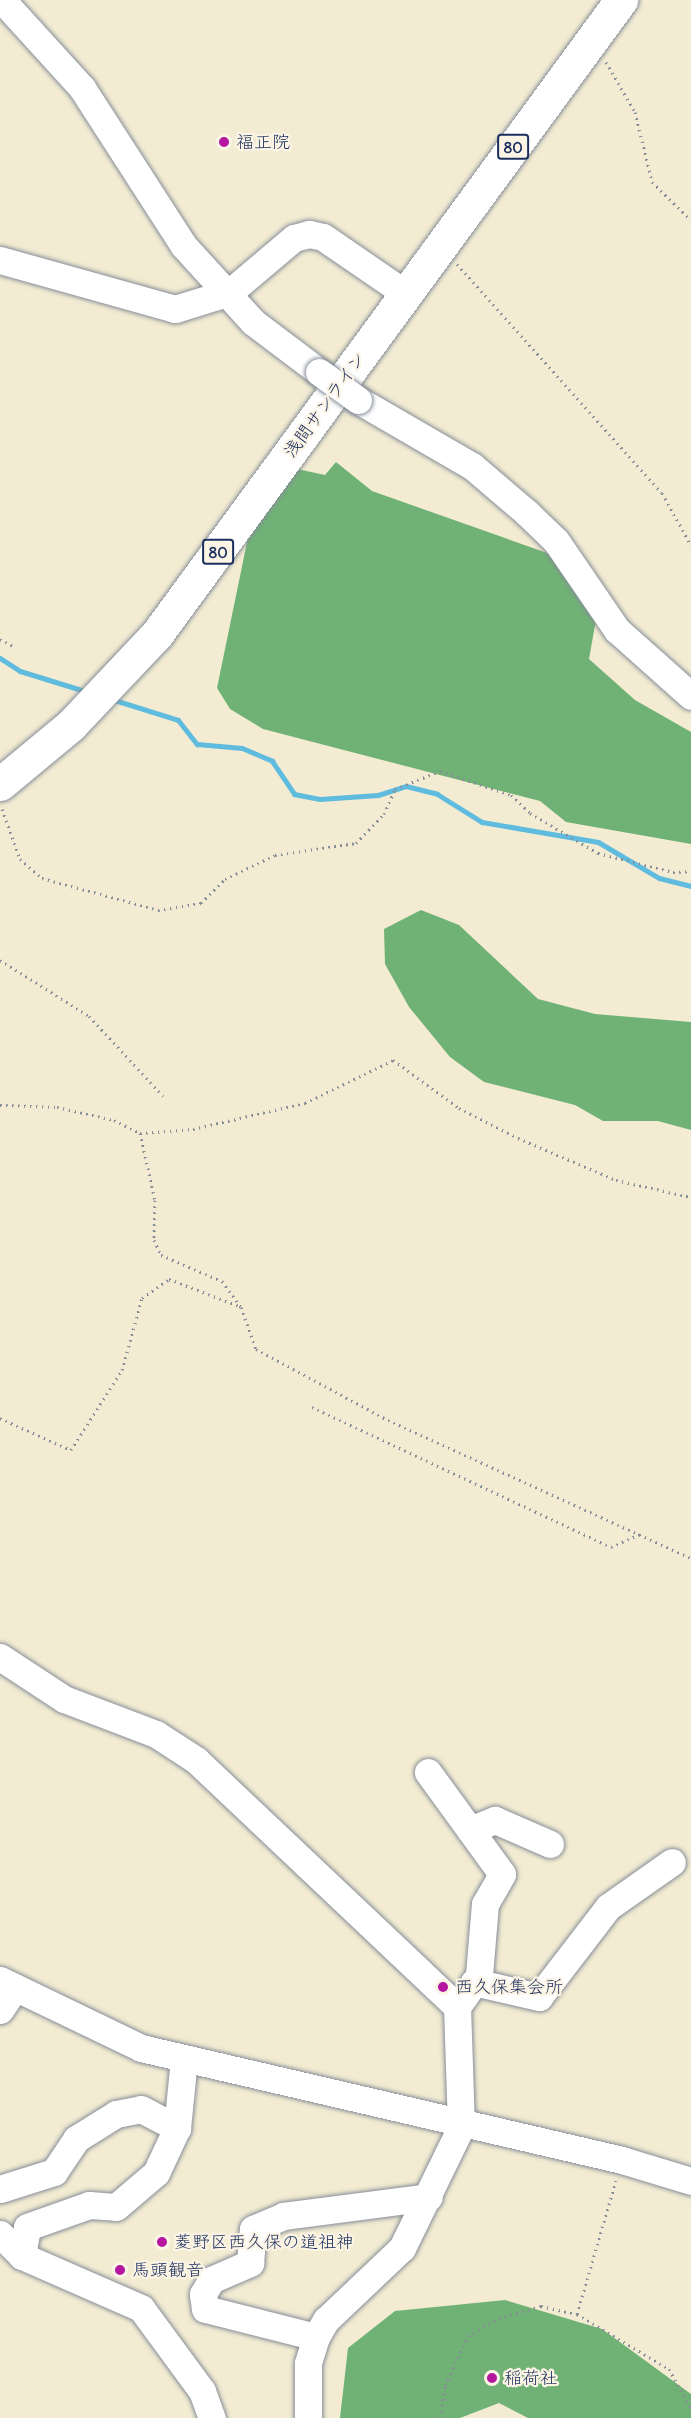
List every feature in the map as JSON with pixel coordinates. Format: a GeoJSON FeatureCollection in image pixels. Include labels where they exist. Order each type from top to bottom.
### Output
{"type":"FeatureCollection","features":[{"type":"Feature","properties":{"kind":"main road","name":"浅間サンライン"},"geometry":{"type":"LineString","coordinates":[[0,784],[71,725],[157,634],[621,0]]}},
{"type":"Feature","properties":{"kind":"street"},"geometry":{"type":"LineString","coordinates":[[2,0],[82,88],[183,244],[230,292],[253,322],[358,400],[472,466],[556,541],[616,630],[691,696]]}},
{"type":"Feature","properties":{"kind":"street"},"geometry":{"type":"LineString","coordinates":[[0,260],[175,309],[230,292],[294,238],[309,234],[323,237],[406,294]]}},
{"type":"Feature","properties":{"kind":"street"},"geometry":{"type":"LineString","coordinates":[[0,1657],[64,1699],[156,1734],[196,1760],[458,2007]]}},
{"type":"Feature","properties":{"kind":"street"},"geometry":{"type":"LineString","coordinates":[[308,2418],[308,2363],[316,2337],[326,2320],[402,2248],[429,2197],[461,2127],[458,2007],[474,1982],[485,1904],[502,1874],[428,1772]]}},
{"type":"Feature","properties":{"kind":"street"},"geometry":{"type":"LineString","coordinates":[[470,1830],[495,1820],[550,1844]]}},
{"type":"Feature","properties":{"kind":"street"},"geometry":{"type":"LineString","coordinates":[[474,1982],[539,1997],[609,1907],[672,1862]]}},
{"type":"Feature","properties":{"kind":"street"},"geometry":{"type":"LineString","coordinates":[[0,2010],[8,1984],[141,2048],[461,2127],[622,2160],[691,2181]]}},
{"type":"Feature","properties":{"kind":"street"},"geometry":{"type":"LineString","coordinates":[[22,2256],[27,2227],[89,2205],[116,2207],[156,2173],[177,2128],[184,2060]]}},
{"type":"Feature","properties":{"kind":"street"},"geometry":{"type":"LineString","coordinates":[[0,2189],[54,2172],[76,2139],[116,2114],[141,2109],[177,2128]]}},
{"type":"Feature","properties":{"kind":"street"},"geometry":{"type":"LineString","coordinates":[[316,2337],[205,2309],[203,2294],[211,2280],[250,2263],[253,2229],[283,2216],[429,2197]]}},
{"type":"Feature","properties":{"kind":"street"},"geometry":{"type":"LineString","coordinates":[[0,2234],[22,2256],[141,2308],[202,2391],[212,2418]]}},
{"type":"Feature","properties":{"kind":"path"},"geometry":{"type":"LineString","coordinates":[[592,39],[635,112],[652,182],[691,220]]}},
{"type":"Feature","properties":{"kind":"path"},"geometry":{"type":"LineString","coordinates":[[441,246],[662,493],[691,545]]}},
{"type":"Feature","properties":{"kind":"path"},"geometry":{"type":"LineString","coordinates":[[0,639],[13,646]]}},
{"type":"Feature","properties":{"kind":"path"},"geometry":{"type":"LineString","coordinates":[[0,805],[20,860],[42,878],[158,910],[201,903],[225,879],[275,855],[356,843],[384,814],[395,789],[440,771],[511,795],[530,813],[598,853],[673,872],[691,871]]}},
{"type":"Feature","properties":{"kind":"path"},"geometry":{"type":"LineString","coordinates":[[0,825],[5,819]]}},
{"type":"Feature","properties":{"kind":"path"},"geometry":{"type":"LineString","coordinates":[[0,960],[89,1016],[163,1096]]}},
{"type":"Feature","properties":{"kind":"path"},"geometry":{"type":"LineString","coordinates":[[0,1105],[57,1107],[114,1120],[140,1133],[193,1129],[305,1103],[393,1060],[459,1108],[518,1138],[616,1180],[691,1197]]}},
{"type":"Feature","properties":{"kind":"path"},"geometry":{"type":"LineString","coordinates":[[140,1133],[155,1200],[154,1240],[161,1255],[222,1281],[241,1307],[256,1349],[388,1420],[691,1558]]}},
{"type":"Feature","properties":{"kind":"path"},"geometry":{"type":"LineString","coordinates":[[0,1418],[71,1450],[122,1370],[142,1298],[169,1279],[241,1307]]}},
{"type":"Feature","properties":{"kind":"path"},"geometry":{"type":"LineString","coordinates":[[312,1407],[611,1547],[640,1534]]}},
{"type":"Feature","properties":{"kind":"path"},"geometry":{"type":"LineString","coordinates":[[576,2314],[622,2160]]}},
{"type":"Feature","properties":{"kind":"path"},"geometry":{"type":"LineString","coordinates":[[440,2418],[445,2385],[468,2336],[499,2318],[542,2306],[576,2314],[669,2369],[691,2409]]}},
{"type":"Feature","properties":{"kind":"green space"},"geometry":{"type":"Polygon","coordinates":[[[336,462],[372,491],[550,554],[599,603],[589,659],[635,700],[691,732],[691,844],[566,822],[540,801],[263,729],[230,709],[217,688],[254,508],[283,466],[325,475],[336,462]]]}},
{"type":"Feature","properties":{"kind":"green space"},"geometry":{"type":"Polygon","coordinates":[[[421,910],[459,925],[538,999],[595,1014],[691,1022],[691,1130],[658,1121],[603,1121],[575,1105],[484,1082],[450,1057],[409,1007],[385,964],[384,929],[421,910]]]}},
{"type":"Feature","properties":{"kind":"green space"},"geometry":{"type":"Polygon","coordinates":[[[505,2300],[602,2329],[691,2394],[691,2418],[528,2418],[499,2403],[460,2418],[340,2418],[348,2348],[395,2311],[505,2300]]]}},
{"type":"Feature","properties":{"kind":"waterway"},"geometry":{"type":"LineString","coordinates":[[0,658],[20,671],[88,692]]}},
{"type":"Feature","properties":{"kind":"waterway"},"geometry":{"type":"LineString","coordinates":[[111,699],[178,720],[197,744],[242,748],[272,761],[294,794],[320,799],[378,795],[406,786],[437,794],[482,822],[598,842],[659,878],[691,886]]}},
{"type":"Feature","properties":{"kind":"place","name":"福正院"},"geometry":{"type":"Point","coordinates":[224,142]}},
{"type":"Feature","properties":{"kind":"place","name":"西久保集会所"},"geometry":{"type":"Point","coordinates":[443,1987]}},
{"type":"Feature","properties":{"kind":"place","name":"菱野区西久保の道祖神"},"geometry":{"type":"Point","coordinates":[162,2242]}},
{"type":"Feature","properties":{"kind":"place","name":"馬頭観音"},"geometry":{"type":"Point","coordinates":[120,2270]}},
{"type":"Feature","properties":{"kind":"place","name":"稲荷社"},"geometry":{"type":"Point","coordinates":[492,2378]}}]}
